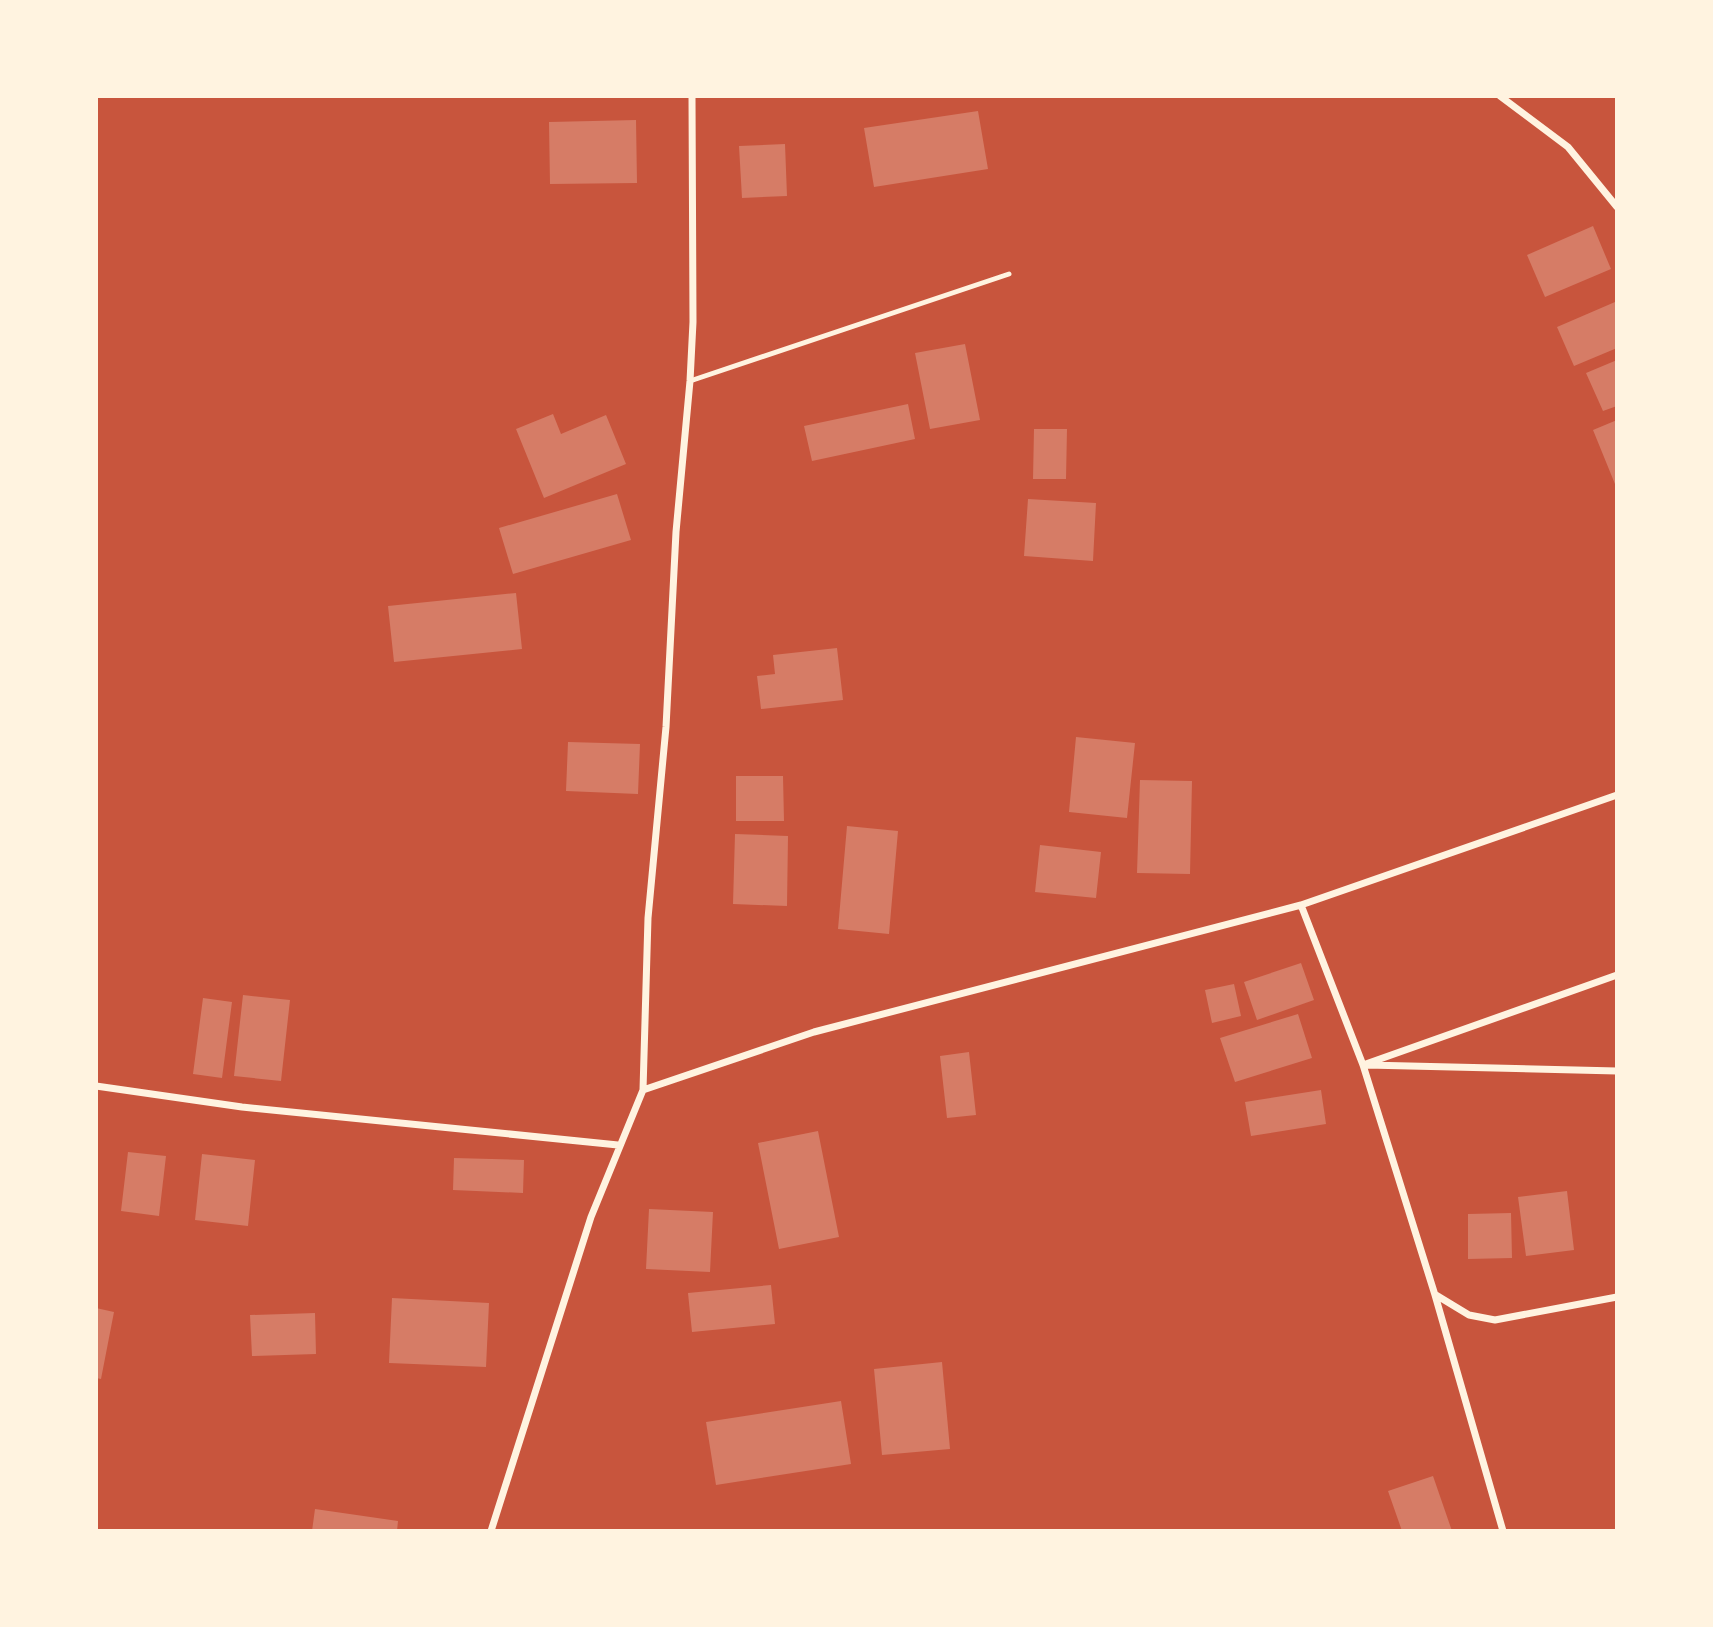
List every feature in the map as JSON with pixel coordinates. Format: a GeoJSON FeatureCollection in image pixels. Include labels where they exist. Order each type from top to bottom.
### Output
{"type":"FeatureCollection","features":[{"type":"Feature","properties":{"kind":"street"},"geometry":{"type":"LineString","coordinates":[[491,1531],[592,1217],[618,1145],[643,1090],[648,918],[666,726],[676,532],[693,322],[692,96]]}},
{"type":"Feature","properties":{"kind":"street"},"geometry":{"type":"LineString","coordinates":[[1500,96],[1568,147],[1617,207]]}},
{"type":"Feature","properties":{"kind":"street"},"geometry":{"type":"LineString","coordinates":[[643,1090],[814,1032],[1301,905],[1617,795]]}},
{"type":"Feature","properties":{"kind":"street"},"geometry":{"type":"LineString","coordinates":[[1301,905],[1363,1065],[1436,1295],[1503,1531]]}},
{"type":"Feature","properties":{"kind":"street"},"geometry":{"type":"LineString","coordinates":[[1363,1065],[1617,975]]}},
{"type":"Feature","properties":{"kind":"street"},"geometry":{"type":"LineString","coordinates":[[1363,1065],[1617,1071]]}},
{"type":"Feature","properties":{"kind":"street"},"geometry":{"type":"LineString","coordinates":[[96,1086],[242,1107],[618,1145]]}},
{"type":"Feature","properties":{"kind":"street"},"geometry":{"type":"LineString","coordinates":[[1436,1295],[1469,1315],[1496,1320],[1617,1297]]}},
{"type":"Feature","properties":{"kind":"lane"},"geometry":{"type":"LineString","coordinates":[[690,380],[1009,275]]}},
{"type":"Feature","properties":{"kind":"building"},"geometry":{"type":"Polygon","coordinates":[[[978,111],[988,169],[874,187],[864,128],[978,111]]]}},
{"type":"Feature","properties":{"kind":"building"},"geometry":{"type":"Polygon","coordinates":[[[636,120],[637,183],[550,184],[549,122],[636,120]]]}},
{"type":"Feature","properties":{"kind":"building"},"geometry":{"type":"Polygon","coordinates":[[[785,144],[787,196],[742,198],[739,146],[785,144]]]}},
{"type":"Feature","properties":{"kind":"building"},"geometry":{"type":"Polygon","coordinates":[[[1593,226],[1611,269],[1545,297],[1527,255],[1593,226]]]}},
{"type":"Feature","properties":{"kind":"building"},"geometry":{"type":"Polygon","coordinates":[[[1615,302],[1617,348],[1574,366],[1557,327],[1615,302]]]}},
{"type":"Feature","properties":{"kind":"building"},"geometry":{"type":"Polygon","coordinates":[[[965,344],[980,420],[930,429],[915,353],[965,344]]]}},
{"type":"Feature","properties":{"kind":"building"},"geometry":{"type":"Polygon","coordinates":[[[1617,360],[1617,406],[1603,411],[1586,373],[1617,360]]]}},
{"type":"Feature","properties":{"kind":"building"},"geometry":{"type":"Polygon","coordinates":[[[908,404],[915,439],[812,461],[804,426],[908,404]]]}},
{"type":"Feature","properties":{"kind":"building"},"geometry":{"type":"Polygon","coordinates":[[[553,414],[561,434],[606,415],[626,464],[544,498],[516,429],[553,414]]]}},
{"type":"Feature","properties":{"kind":"building"},"geometry":{"type":"Polygon","coordinates":[[[1617,420],[1617,489],[1593,430],[1617,420]]]}},
{"type":"Feature","properties":{"kind":"building"},"geometry":{"type":"Polygon","coordinates":[[[1034,429],[1067,429],[1066,479],[1033,479],[1034,429]]]}},
{"type":"Feature","properties":{"kind":"building"},"geometry":{"type":"Polygon","coordinates":[[[617,494],[631,540],[513,574],[499,528],[617,494]]]}},
{"type":"Feature","properties":{"kind":"building"},"geometry":{"type":"Polygon","coordinates":[[[1028,499],[1096,503],[1093,561],[1024,556],[1028,499]]]}},
{"type":"Feature","properties":{"kind":"building"},"geometry":{"type":"Polygon","coordinates":[[[516,593],[522,649],[394,662],[388,606],[516,593]]]}},
{"type":"Feature","properties":{"kind":"building"},"geometry":{"type":"Polygon","coordinates":[[[837,648],[843,700],[761,709],[757,676],[775,674],[773,655],[837,648]]]}},
{"type":"Feature","properties":{"kind":"building"},"geometry":{"type":"Polygon","coordinates":[[[1076,737],[1135,743],[1127,818],[1069,812],[1076,737]]]}},
{"type":"Feature","properties":{"kind":"building"},"geometry":{"type":"Polygon","coordinates":[[[568,742],[640,744],[638,794],[566,791],[568,742]]]}},
{"type":"Feature","properties":{"kind":"building"},"geometry":{"type":"Polygon","coordinates":[[[736,776],[783,776],[784,821],[736,821],[736,776]]]}},
{"type":"Feature","properties":{"kind":"building"},"geometry":{"type":"Polygon","coordinates":[[[1140,780],[1192,781],[1190,874],[1137,873],[1140,780]]]}},
{"type":"Feature","properties":{"kind":"building"},"geometry":{"type":"Polygon","coordinates":[[[847,826],[898,831],[889,934],[838,929],[847,826]]]}},
{"type":"Feature","properties":{"kind":"building"},"geometry":{"type":"Polygon","coordinates":[[[735,834],[788,836],[787,906],[733,904],[735,834]]]}},
{"type":"Feature","properties":{"kind":"building"},"geometry":{"type":"Polygon","coordinates":[[[1040,845],[1101,852],[1096,898],[1035,892],[1040,845]]]}},
{"type":"Feature","properties":{"kind":"building"},"geometry":{"type":"Polygon","coordinates":[[[1301,963],[1314,1000],[1257,1020],[1244,982],[1301,963]]]}},
{"type":"Feature","properties":{"kind":"building"},"geometry":{"type":"Polygon","coordinates":[[[1234,984],[1241,1016],[1212,1023],[1205,990],[1234,984]]]}},
{"type":"Feature","properties":{"kind":"building"},"geometry":{"type":"Polygon","coordinates":[[[243,995],[290,1000],[281,1081],[234,1076],[243,995]]]}},
{"type":"Feature","properties":{"kind":"building"},"geometry":{"type":"Polygon","coordinates":[[[203,998],[232,1002],[222,1078],[193,1074],[203,998]]]}},
{"type":"Feature","properties":{"kind":"building"},"geometry":{"type":"Polygon","coordinates":[[[1298,1014],[1312,1058],[1235,1082],[1220,1038],[1298,1014]]]}},
{"type":"Feature","properties":{"kind":"building"},"geometry":{"type":"Polygon","coordinates":[[[969,1052],[976,1115],[947,1118],[940,1056],[969,1052]]]}},
{"type":"Feature","properties":{"kind":"building"},"geometry":{"type":"Polygon","coordinates":[[[1321,1090],[1326,1124],[1251,1136],[1245,1102],[1321,1090]]]}},
{"type":"Feature","properties":{"kind":"building"},"geometry":{"type":"Polygon","coordinates":[[[818,1131],[839,1237],[779,1249],[758,1143],[818,1131]]]}},
{"type":"Feature","properties":{"kind":"building"},"geometry":{"type":"Polygon","coordinates":[[[128,1152],[166,1156],[159,1216],[121,1211],[128,1152]]]}},
{"type":"Feature","properties":{"kind":"building"},"geometry":{"type":"Polygon","coordinates":[[[202,1154],[255,1160],[248,1226],[195,1220],[202,1154]]]}},
{"type":"Feature","properties":{"kind":"building"},"geometry":{"type":"Polygon","coordinates":[[[454,1158],[524,1160],[523,1193],[453,1190],[454,1158]]]}},
{"type":"Feature","properties":{"kind":"building"},"geometry":{"type":"Polygon","coordinates":[[[1567,1191],[1574,1250],[1526,1256],[1518,1197],[1567,1191]]]}},
{"type":"Feature","properties":{"kind":"building"},"geometry":{"type":"Polygon","coordinates":[[[649,1209],[713,1212],[710,1272],[646,1269],[649,1209]]]}},
{"type":"Feature","properties":{"kind":"building"},"geometry":{"type":"Polygon","coordinates":[[[1511,1213],[1512,1258],[1468,1259],[1468,1214],[1511,1213]]]}},
{"type":"Feature","properties":{"kind":"building"},"geometry":{"type":"Polygon","coordinates":[[[771,1285],[775,1324],[692,1332],[688,1293],[771,1285]]]}},
{"type":"Feature","properties":{"kind":"building"},"geometry":{"type":"Polygon","coordinates":[[[392,1298],[489,1303],[486,1367],[389,1363],[392,1298]]]}},
{"type":"Feature","properties":{"kind":"building"},"geometry":{"type":"Polygon","coordinates":[[[96,1308],[114,1312],[101,1379],[96,1378],[96,1308]]]}},
{"type":"Feature","properties":{"kind":"building"},"geometry":{"type":"Polygon","coordinates":[[[315,1313],[316,1354],[252,1356],[250,1315],[315,1313]]]}},
{"type":"Feature","properties":{"kind":"building"},"geometry":{"type":"Polygon","coordinates":[[[942,1362],[950,1449],[882,1455],[874,1369],[942,1362]]]}},
{"type":"Feature","properties":{"kind":"building"},"geometry":{"type":"Polygon","coordinates":[[[841,1401],[851,1464],[716,1485],[706,1422],[841,1401]]]}},
{"type":"Feature","properties":{"kind":"building"},"geometry":{"type":"Polygon","coordinates":[[[1433,1476],[1452,1531],[1402,1531],[1388,1491],[1433,1476]]]}},
{"type":"Feature","properties":{"kind":"building"},"geometry":{"type":"Polygon","coordinates":[[[315,1509],[398,1521],[397,1531],[312,1531],[315,1509]]]}}]}
